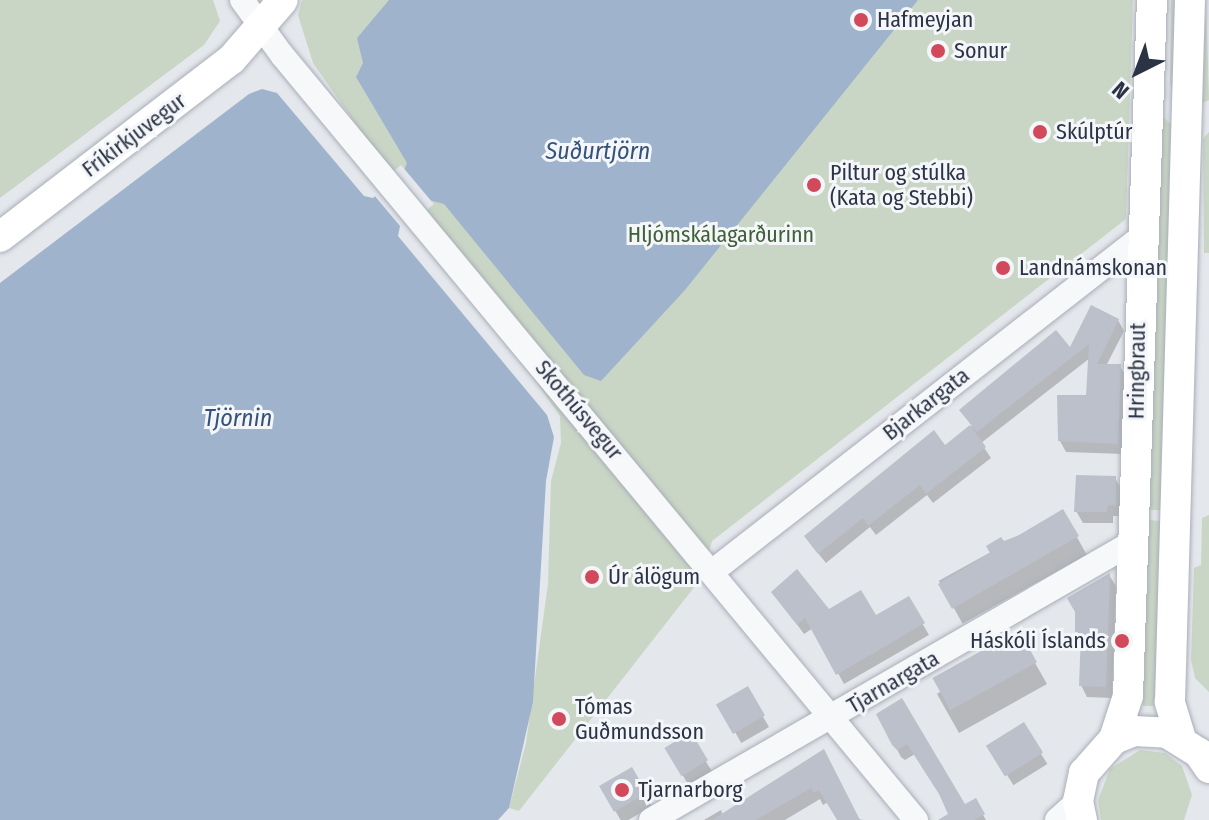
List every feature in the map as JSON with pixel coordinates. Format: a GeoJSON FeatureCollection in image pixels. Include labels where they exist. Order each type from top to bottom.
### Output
{"type":"FeatureCollection","features":[{"type":"Feature","properties":{"kind":"main road","name":"Fríkirkjuvegur"},"geometry":{"type":"LineString","coordinates":[[0,237],[214,73],[264,13],[283,0]]}},
{"type":"Feature","properties":{"kind":"main road","name":"Hringbraut"},"geometry":{"type":"LineString","coordinates":[[1114,739],[1128,696],[1140,238],[1152,0]]}},
{"type":"Feature","properties":{"kind":"main road"},"geometry":{"type":"LineString","coordinates":[[1165,0],[1165,96],[1173,115],[1197,114]]}},
{"type":"Feature","properties":{"kind":"main road","name":"Hringbraut"},"geometry":{"type":"LineString","coordinates":[[1190,0],[1197,114],[1170,702],[1200,753]]}},
{"type":"Feature","properties":{"kind":"main road"},"geometry":{"type":"LineString","coordinates":[[1073,814],[1091,759],[1114,739],[1153,730],[1200,753]]}},
{"type":"Feature","properties":{"kind":"street","name":"Skothúsvegur"},"geometry":{"type":"LineString","coordinates":[[242,0],[264,13],[383,176],[916,820]]}},
{"type":"Feature","properties":{"kind":"street","name":"Bjarkargata"},"geometry":{"type":"LineString","coordinates":[[713,571],[1140,238]]}},
{"type":"Feature","properties":{"kind":"street","name":"Tjarnargata"},"geometry":{"type":"LineString","coordinates":[[651,820],[1133,542]]}},
{"type":"Feature","properties":{"kind":"green space"},"geometry":{"type":"Polygon","coordinates":[[[0,0],[213,0],[220,21],[204,45],[0,198],[0,0]]]}},
{"type":"Feature","properties":{"kind":"green space","name":"Hljómskálagarðurinn"},"geometry":{"type":"Polygon","coordinates":[[[302,0],[1133,0],[1126,219],[712,541],[699,581],[519,811],[509,808],[526,743],[548,584],[551,481],[561,443],[560,416],[313,63],[298,15],[302,0]]]}},
{"type":"Feature","properties":{"kind":"green space"},"geometry":{"type":"Polygon","coordinates":[[[1171,0],[1178,0],[1175,96],[1170,84],[1171,0]]]}},
{"type":"Feature","properties":{"kind":"green space"},"geometry":{"type":"Polygon","coordinates":[[[1206,0],[1209,100],[1202,103],[1205,23],[1206,0]]]}},
{"type":"Feature","properties":{"kind":"green space"},"geometry":{"type":"Polygon","coordinates":[[[1159,114],[1171,124],[1163,510],[1149,510],[1159,114]]]}},
{"type":"Feature","properties":{"kind":"green space"},"geometry":{"type":"Polygon","coordinates":[[[1209,132],[1209,253],[1204,253],[1203,139],[1209,132]]]}},
{"type":"Feature","properties":{"kind":"green space"},"geometry":{"type":"Polygon","coordinates":[[[1209,515],[1209,692],[1195,678],[1191,660],[1194,568],[1201,565],[1202,518],[1209,515]]]}},
{"type":"Feature","properties":{"kind":"green space"},"geometry":{"type":"Polygon","coordinates":[[[1148,520],[1162,521],[1155,706],[1143,706],[1148,520]]]}},
{"type":"Feature","properties":{"kind":"green space"},"geometry":{"type":"Polygon","coordinates":[[[1140,750],[1165,753],[1182,766],[1192,795],[1184,820],[1101,820],[1098,800],[1110,769],[1140,750]]]}},
{"type":"Feature","properties":{"kind":"water","name":"Tjörnin"},"geometry":{"type":"Polygon","coordinates":[[[389,0],[918,0],[685,290],[601,381],[584,375],[444,204],[429,200],[400,226],[398,236],[547,415],[554,437],[546,481],[533,702],[509,808],[498,820],[0,820],[0,283],[249,94],[262,89],[277,93],[364,196],[373,198],[403,173],[407,163],[356,77],[363,63],[357,38],[389,0]]]}},
{"type":"Feature","properties":{"kind":"pier"},"geometry":{"type":"Polygon","coordinates":[[[401,165],[434,204],[403,230],[370,191],[401,165]]]}},
{"type":"Feature","properties":{"kind":"building"},"geometry":{"type":"Polygon","coordinates":[[[1091,305],[1119,319],[1097,364],[1121,364],[1118,444],[1058,441],[1057,395],[1086,395],[1089,344],[977,432],[959,410],[1056,330],[1070,347],[1091,305]]]}},
{"type":"Feature","properties":{"kind":"building"},"geometry":{"type":"Polygon","coordinates":[[[970,425],[986,447],[926,494],[920,485],[868,526],[863,518],[818,554],[804,536],[934,430],[945,445],[970,425]]]}},
{"type":"Feature","properties":{"kind":"building"},"geometry":{"type":"Polygon","coordinates":[[[1076,475],[1116,476],[1116,506],[1108,505],[1107,512],[1074,512],[1076,475]]]}},
{"type":"Feature","properties":{"kind":"building"},"geometry":{"type":"Polygon","coordinates":[[[1063,509],[1079,536],[952,609],[938,584],[990,553],[986,546],[1001,537],[1004,541],[1019,535],[1063,509]]]}},
{"type":"Feature","properties":{"kind":"building"},"geometry":{"type":"Polygon","coordinates":[[[797,569],[829,609],[861,590],[876,615],[909,596],[925,623],[836,675],[805,618],[797,625],[771,592],[797,569]]]}},
{"type":"Feature","properties":{"kind":"building"},"geometry":{"type":"Polygon","coordinates":[[[1110,573],[1106,687],[1079,686],[1081,632],[1075,632],[1075,612],[1067,598],[1110,573]]]}},
{"type":"Feature","properties":{"kind":"building"},"geometry":{"type":"Polygon","coordinates":[[[1019,630],[1037,662],[950,710],[932,678],[1019,630]]]}},
{"type":"Feature","properties":{"kind":"building"},"geometry":{"type":"Polygon","coordinates":[[[748,686],[765,715],[733,734],[716,704],[748,686]]]}},
{"type":"Feature","properties":{"kind":"building"},"geometry":{"type":"Polygon","coordinates":[[[902,698],[965,804],[976,798],[985,814],[975,820],[938,820],[948,814],[939,794],[907,744],[897,750],[892,745],[876,714],[902,698]]]}},
{"type":"Feature","properties":{"kind":"building"},"geometry":{"type":"Polygon","coordinates":[[[1024,722],[1043,753],[1005,776],[986,746],[1024,722]]]}},
{"type":"Feature","properties":{"kind":"building"},"geometry":{"type":"Polygon","coordinates":[[[691,732],[708,760],[681,776],[664,748],[691,732]]]}},
{"type":"Feature","properties":{"kind":"building"},"geometry":{"type":"Polygon","coordinates":[[[824,749],[860,820],[837,820],[819,790],[814,793],[811,788],[756,820],[712,820],[824,749]]]}},
{"type":"Feature","properties":{"kind":"building","name":"Tjarnarborg"},"geometry":{"type":"Polygon","coordinates":[[[632,767],[647,793],[614,812],[599,786],[632,767]]]}},
{"type":"Feature","properties":{"kind":"place","name":"Hafmeyjan"},"geometry":{"type":"Point","coordinates":[861,20]}},
{"type":"Feature","properties":{"kind":"place","name":"Sonur"},"geometry":{"type":"Point","coordinates":[938,51]}},
{"type":"Feature","properties":{"kind":"place","name":"Skúlptúr"},"geometry":{"type":"Point","coordinates":[1040,132]}},
{"type":"Feature","properties":{"kind":"place","name":"Piltur og stúlka (Kata og Stebbi)"},"geometry":{"type":"Point","coordinates":[814,185]}},
{"type":"Feature","properties":{"kind":"place","name":"Landnámskonan"},"geometry":{"type":"Point","coordinates":[1003,268]}},
{"type":"Feature","properties":{"kind":"place","name":"Úr álögum"},"geometry":{"type":"Point","coordinates":[592,577]}},
{"type":"Feature","properties":{"kind":"place","name":"Háskóli Íslands"},"geometry":{"type":"Point","coordinates":[1122,641]}},
{"type":"Feature","properties":{"kind":"place","name":"Tómas Guðmundsson"},"geometry":{"type":"Point","coordinates":[559,719]}},
{"type":"Feature","properties":{"kind":"place","name":"Tjarnarborg"},"geometry":{"type":"Point","coordinates":[622,790]}},
{"type":"Feature","properties":{"kind":"water label","name":"Suðurtjörn"},"geometry":{"type":"Point","coordinates":[598,152]}}]}
